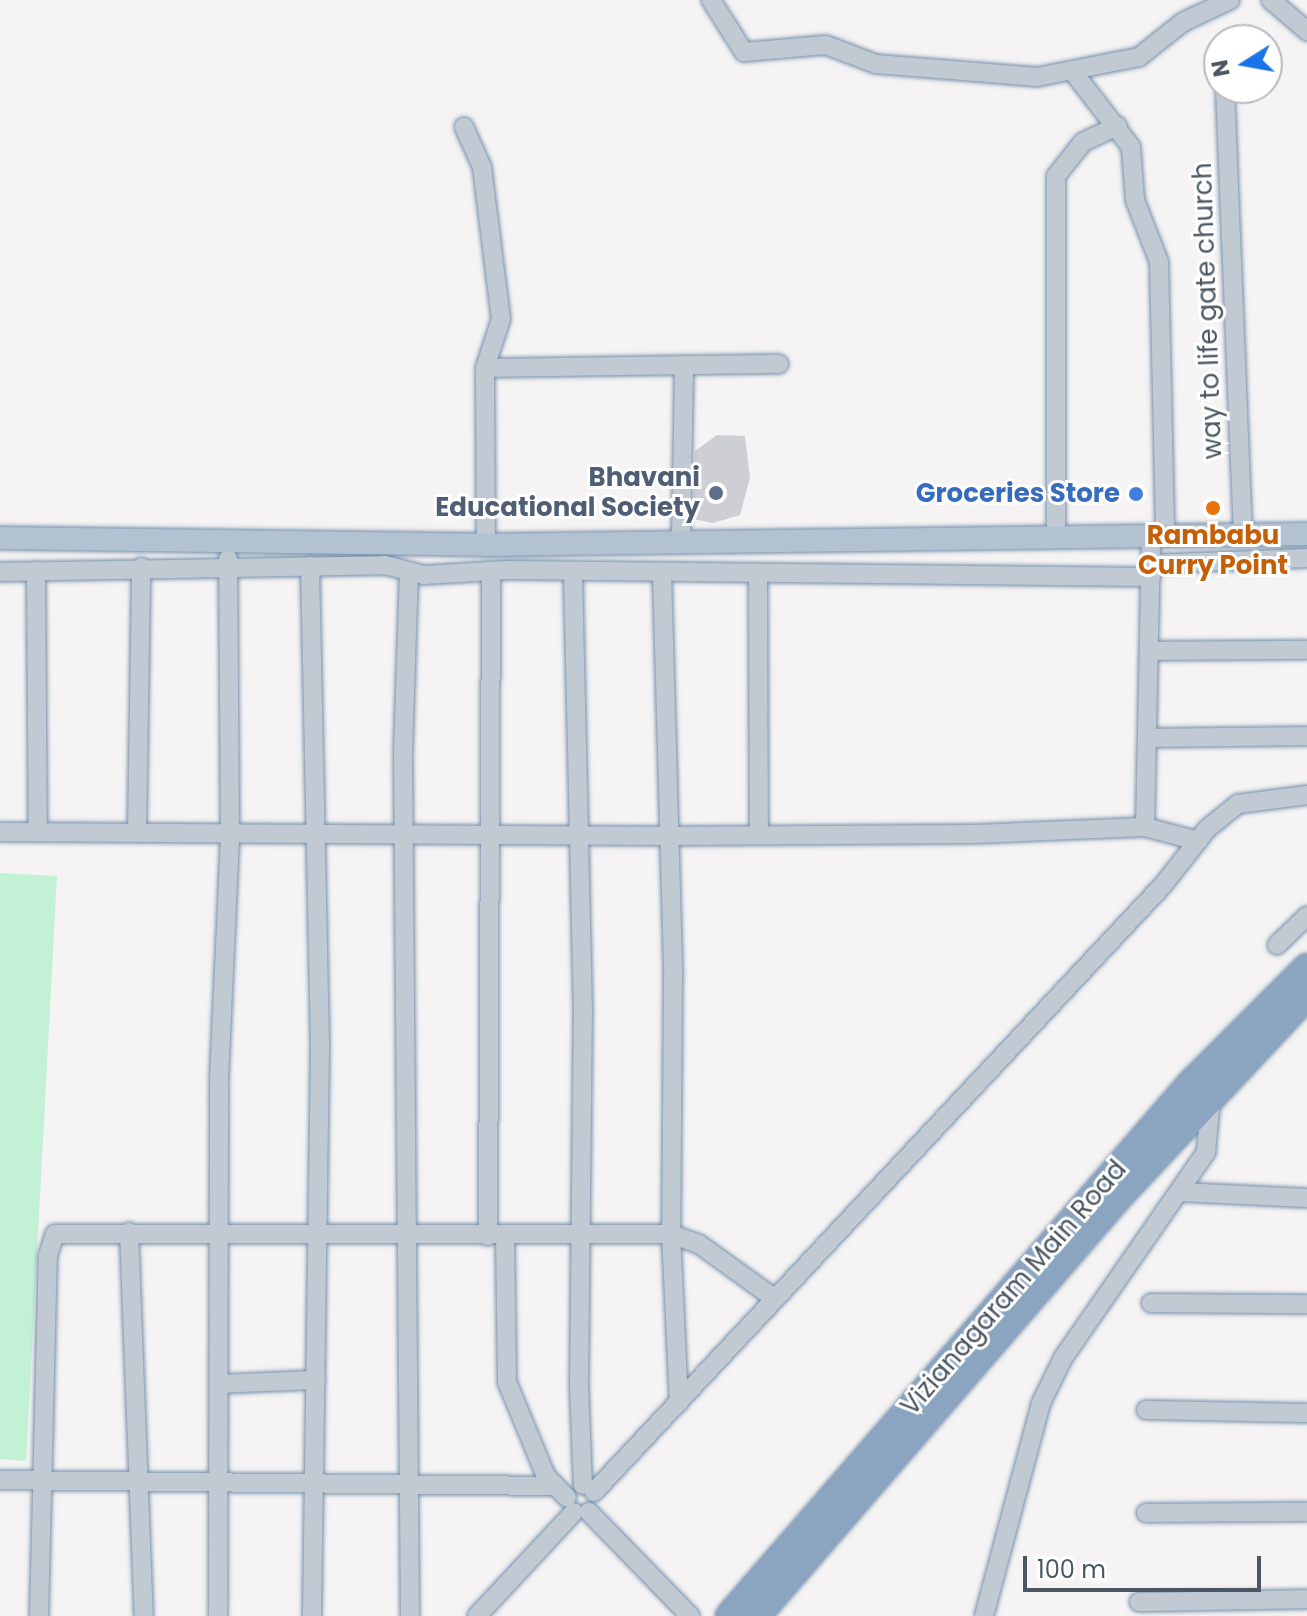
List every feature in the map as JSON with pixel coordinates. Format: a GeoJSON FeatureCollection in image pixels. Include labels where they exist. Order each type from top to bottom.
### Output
{"type":"FeatureCollection","features":[{"type":"Feature","properties":{"kind":"highway","name":"Vizianagaram Main Road"},"geometry":{"type":"LineString","coordinates":[[729,1616],[1190,1084],[1307,967]]}},
{"type":"Feature","properties":{"kind":"highway","name":"Vizianagaram Main Road"},"geometry":{"type":"LineString","coordinates":[[757,1616],[1118,1198],[1307,996]]}},
{"type":"Feature","properties":{"kind":"main road"},"geometry":{"type":"LineString","coordinates":[[0,538],[486,545],[1243,532],[1307,534]]}},
{"type":"Feature","properties":{"kind":"street"},"geometry":{"type":"LineString","coordinates":[[711,0],[744,52],[826,45],[876,64],[928,71],[1037,77],[1074,73],[1139,57],[1183,22],[1230,0]]}},
{"type":"Feature","properties":{"kind":"street"},"geometry":{"type":"LineString","coordinates":[[1271,0],[1307,31]]}},
{"type":"Feature","properties":{"kind":"street"},"geometry":{"type":"LineString","coordinates":[[1074,73],[1118,126],[1134,157],[1135,200],[1162,278],[1158,534],[1151,570],[1145,827]]}},
{"type":"Feature","properties":{"kind":"street","name":"way to life gate church"},"geometry":{"type":"LineString","coordinates":[[1226,104],[1243,532]]}},
{"type":"Feature","properties":{"kind":"street"},"geometry":{"type":"LineString","coordinates":[[1056,535],[1056,176],[1083,142],[1118,126]]}},
{"type":"Feature","properties":{"kind":"street"},"geometry":{"type":"LineString","coordinates":[[464,127],[482,167],[501,319],[485,368],[486,545]]}},
{"type":"Feature","properties":{"kind":"street"},"geometry":{"type":"LineString","coordinates":[[485,368],[779,364]]}},
{"type":"Feature","properties":{"kind":"street"},"geometry":{"type":"LineString","coordinates":[[681,541],[684,365]]}},
{"type":"Feature","properties":{"kind":"street"},"geometry":{"type":"LineString","coordinates":[[218,1616],[219,1079],[230,833],[227,541]]}},
{"type":"Feature","properties":{"kind":"street"},"geometry":{"type":"LineString","coordinates":[[0,572],[141,567],[228,569],[385,565],[409,572],[1151,570],[1307,558]]}},
{"type":"Feature","properties":{"kind":"street"},"geometry":{"type":"LineString","coordinates":[[310,566],[320,1235],[312,1616]]}},
{"type":"Feature","properties":{"kind":"street"},"geometry":{"type":"LineString","coordinates":[[137,833],[141,567]]}},
{"type":"Feature","properties":{"kind":"street"},"geometry":{"type":"LineString","coordinates":[[36,571],[38,832]]}},
{"type":"Feature","properties":{"kind":"street"},"geometry":{"type":"LineString","coordinates":[[491,571],[496,1236],[507,1382],[571,1502],[690,1616]]}},
{"type":"Feature","properties":{"kind":"street"},"geometry":{"type":"LineString","coordinates":[[409,572],[404,1234],[410,1616]]}},
{"type":"Feature","properties":{"kind":"street"},"geometry":{"type":"LineString","coordinates":[[573,572],[576,835],[583,1005],[583,1237],[579,1386],[588,1489]]}},
{"type":"Feature","properties":{"kind":"street"},"geometry":{"type":"LineString","coordinates":[[662,572],[670,836],[671,1234],[679,1403]]}},
{"type":"Feature","properties":{"kind":"street"},"geometry":{"type":"LineString","coordinates":[[758,573],[759,835]]}},
{"type":"Feature","properties":{"kind":"street"},"geometry":{"type":"LineString","coordinates":[[1150,651],[1307,650]]}},
{"type":"Feature","properties":{"kind":"street"},"geometry":{"type":"LineString","coordinates":[[1148,738],[1307,736]]}},
{"type":"Feature","properties":{"kind":"street"},"geometry":{"type":"LineString","coordinates":[[477,1616],[571,1502],[679,1403],[1228,808],[1307,795]]}},
{"type":"Feature","properties":{"kind":"street"},"geometry":{"type":"LineString","coordinates":[[0,832],[670,836],[1145,827],[1198,841]]}},
{"type":"Feature","properties":{"kind":"street"},"geometry":{"type":"LineString","coordinates":[[1277,945],[1307,916]]}},
{"type":"Feature","properties":{"kind":"street"},"geometry":{"type":"LineString","coordinates":[[984,1616],[1041,1403],[1063,1358],[1179,1192],[1210,1142],[1211,1099]]}},
{"type":"Feature","properties":{"kind":"street"},"geometry":{"type":"LineString","coordinates":[[1179,1192],[1307,1198]]}},
{"type":"Feature","properties":{"kind":"street"},"geometry":{"type":"LineString","coordinates":[[39,1616],[51,1238],[62,1232],[583,1237],[671,1234],[699,1244],[774,1298]]}},
{"type":"Feature","properties":{"kind":"street"},"geometry":{"type":"LineString","coordinates":[[129,1232],[144,1616]]}},
{"type":"Feature","properties":{"kind":"street"},"geometry":{"type":"LineString","coordinates":[[1151,1303],[1307,1304]]}},
{"type":"Feature","properties":{"kind":"street"},"geometry":{"type":"LineString","coordinates":[[220,1384],[316,1380]]}},
{"type":"Feature","properties":{"kind":"street"},"geometry":{"type":"LineString","coordinates":[[1146,1410],[1307,1413]]}},
{"type":"Feature","properties":{"kind":"street"},"geometry":{"type":"LineString","coordinates":[[0,1480],[410,1486],[571,1502],[588,1489]]}},
{"type":"Feature","properties":{"kind":"street"},"geometry":{"type":"LineString","coordinates":[[1146,1513],[1307,1512]]}},
{"type":"Feature","properties":{"kind":"street"},"geometry":{"type":"LineString","coordinates":[[1139,1602],[1307,1599]]}},
{"type":"Feature","properties":{"kind":"green space"},"geometry":{"type":"Polygon","coordinates":[[[0,873],[57,876],[26,1461],[0,1459],[0,873]]]}},
{"type":"Feature","properties":{"kind":"building","name":"Bhavani Educational Society"},"geometry":{"type":"Polygon","coordinates":[[[717,435],[745,436],[750,478],[740,515],[713,523],[693,519],[695,451],[717,435]]]}},
{"type":"Feature","properties":{"kind":"place","name":"Bhavani Educational Society"},"geometry":{"type":"Point","coordinates":[716,493]}},
{"type":"Feature","properties":{"kind":"place","name":"Groceries Store"},"geometry":{"type":"Point","coordinates":[1136,494]}},
{"type":"Feature","properties":{"kind":"place","name":"Rambabu Curry Point"},"geometry":{"type":"Point","coordinates":[1213,508]}}]}
